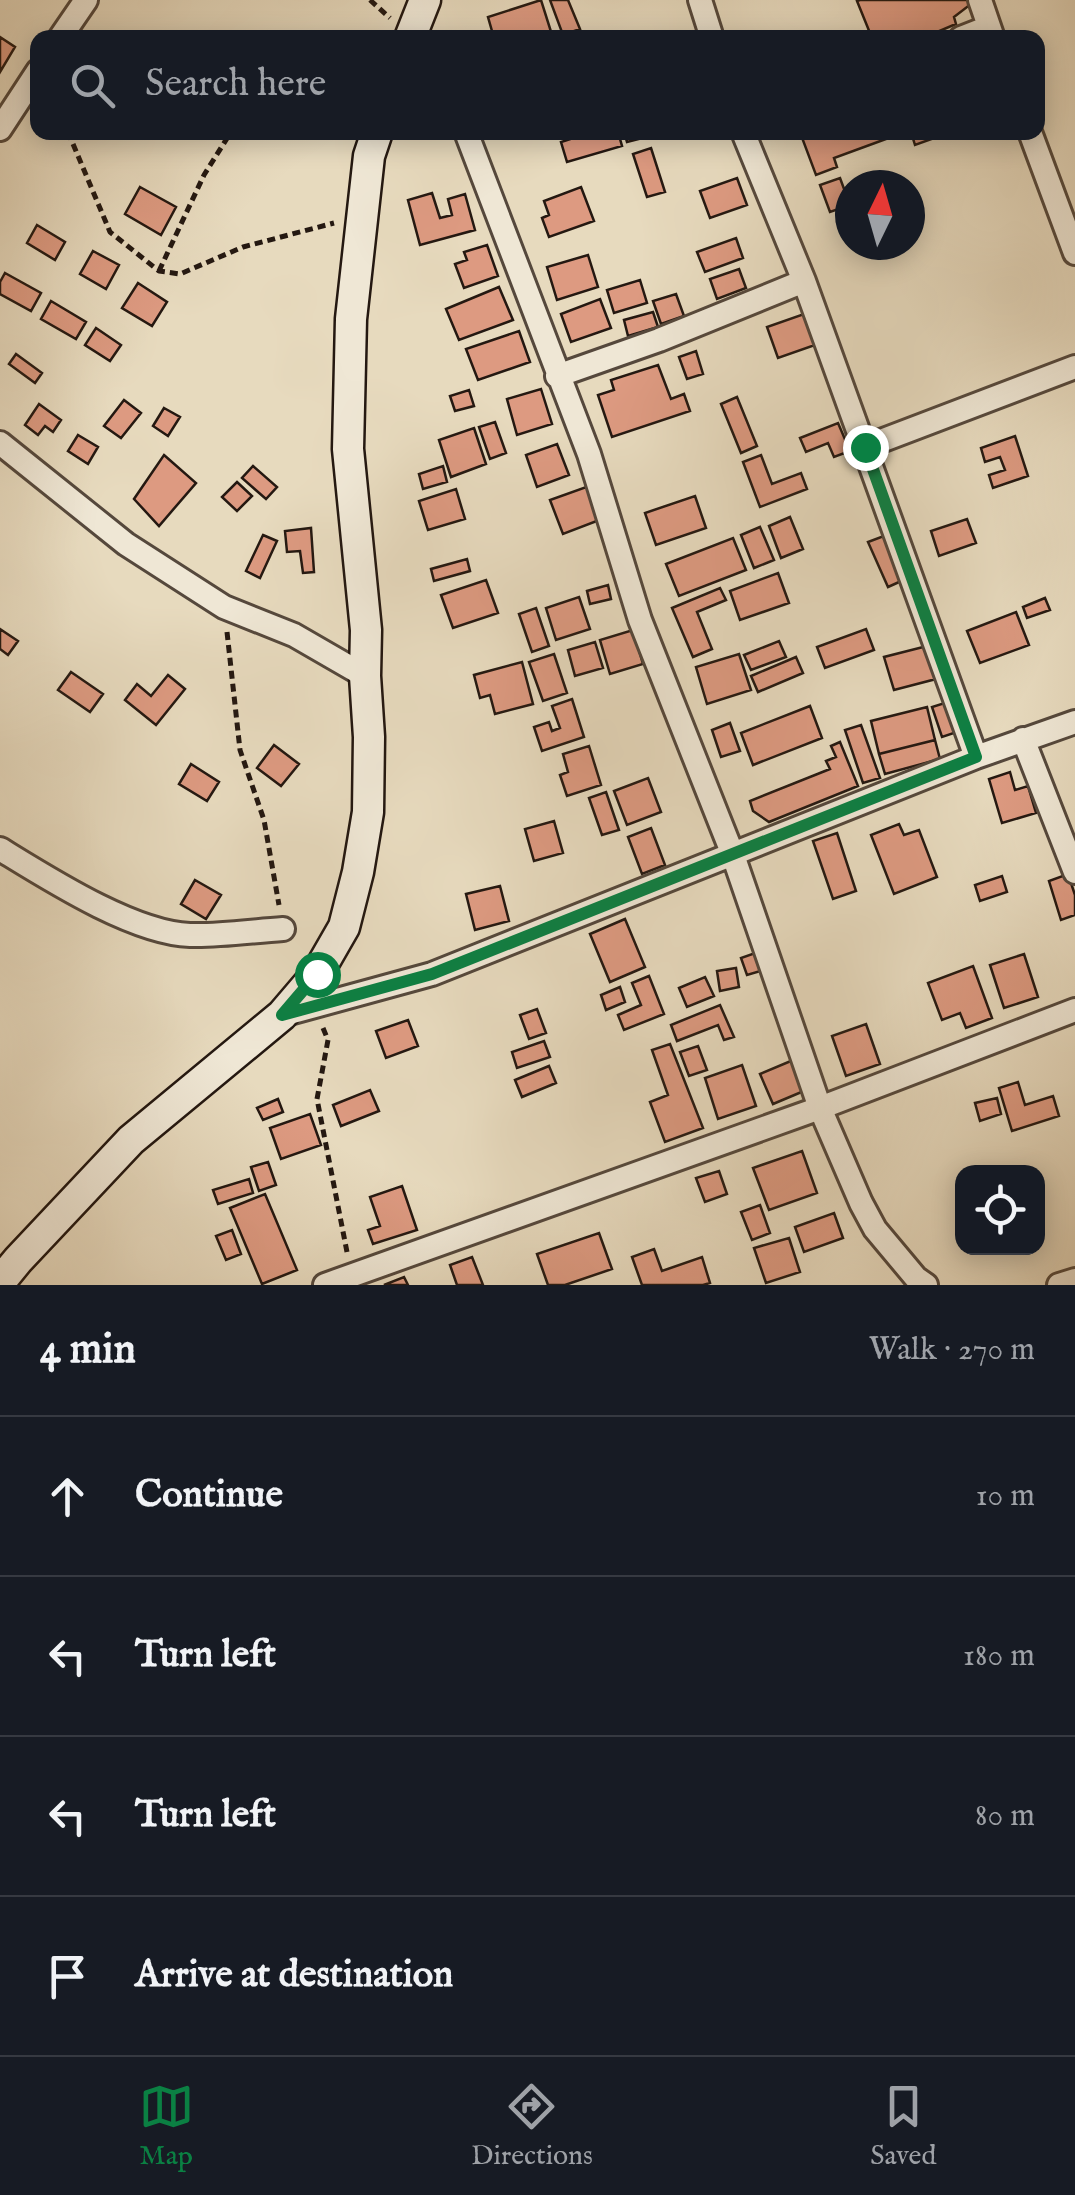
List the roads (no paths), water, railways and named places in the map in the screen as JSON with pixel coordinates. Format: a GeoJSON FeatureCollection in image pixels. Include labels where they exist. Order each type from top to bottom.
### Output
{"type":"FeatureCollection","features":[{"type":"Feature","properties":{"kind":"main road"},"geometry":{"type":"LineString","coordinates":[[0,1282],[131,1140],[282,1015],[317,974],[344,927],[368,812],[366,630],[348,449],[351,319],[369,156],[374,140]]}},
{"type":"Feature","properties":{"kind":"street"},"geometry":{"type":"LineString","coordinates":[[65,30],[86,0]]}},
{"type":"Feature","properties":{"kind":"street"},"geometry":{"type":"LineString","coordinates":[[700,0],[709,30]]}},
{"type":"Feature","properties":{"kind":"street"},"geometry":{"type":"LineString","coordinates":[[980,0],[990,30]]}},
{"type":"Feature","properties":{"kind":"street"},"geometry":{"type":"LineString","coordinates":[[0,129],[30,83]]}},
{"type":"Feature","properties":{"kind":"street"},"geometry":{"type":"LineString","coordinates":[[469,140],[589,454],[640,620],[733,855],[820,1108],[874,1229],[926,1285]]}},
{"type":"Feature","properties":{"kind":"street"},"geometry":{"type":"LineString","coordinates":[[746,140],[804,282],[976,757]]}},
{"type":"Feature","properties":{"kind":"street"},"geometry":{"type":"LineString","coordinates":[[1033,140],[1075,253]]}},
{"type":"Feature","properties":{"kind":"street"},"geometry":{"type":"LineString","coordinates":[[1052,190],[1075,181]]}},
{"type":"Feature","properties":{"kind":"street"},"geometry":{"type":"LineString","coordinates":[[557,376],[804,282]]}},
{"type":"Feature","properties":{"kind":"street"},"geometry":{"type":"LineString","coordinates":[[865,447],[1075,366]]}},
{"type":"Feature","properties":{"kind":"street"},"geometry":{"type":"LineString","coordinates":[[0,443],[126,544],[224,607],[294,635],[365,676]]}},
{"type":"Feature","properties":{"kind":"street"},"geometry":{"type":"LineString","coordinates":[[282,1015],[432,974],[976,757],[1075,722]]}},
{"type":"Feature","properties":{"kind":"street"},"geometry":{"type":"LineString","coordinates":[[1022,739],[1075,872]]}},
{"type":"Feature","properties":{"kind":"street"},"geometry":{"type":"LineString","coordinates":[[0,850],[141,926],[187,935],[283,930]]}},
{"type":"Feature","properties":{"kind":"street"},"geometry":{"type":"LineString","coordinates":[[324,1285],[820,1108],[1075,1010]]}},
{"type":"Feature","properties":{"kind":"street"},"geometry":{"type":"LineString","coordinates":[[1059,1285],[1075,1280]]}}]}
